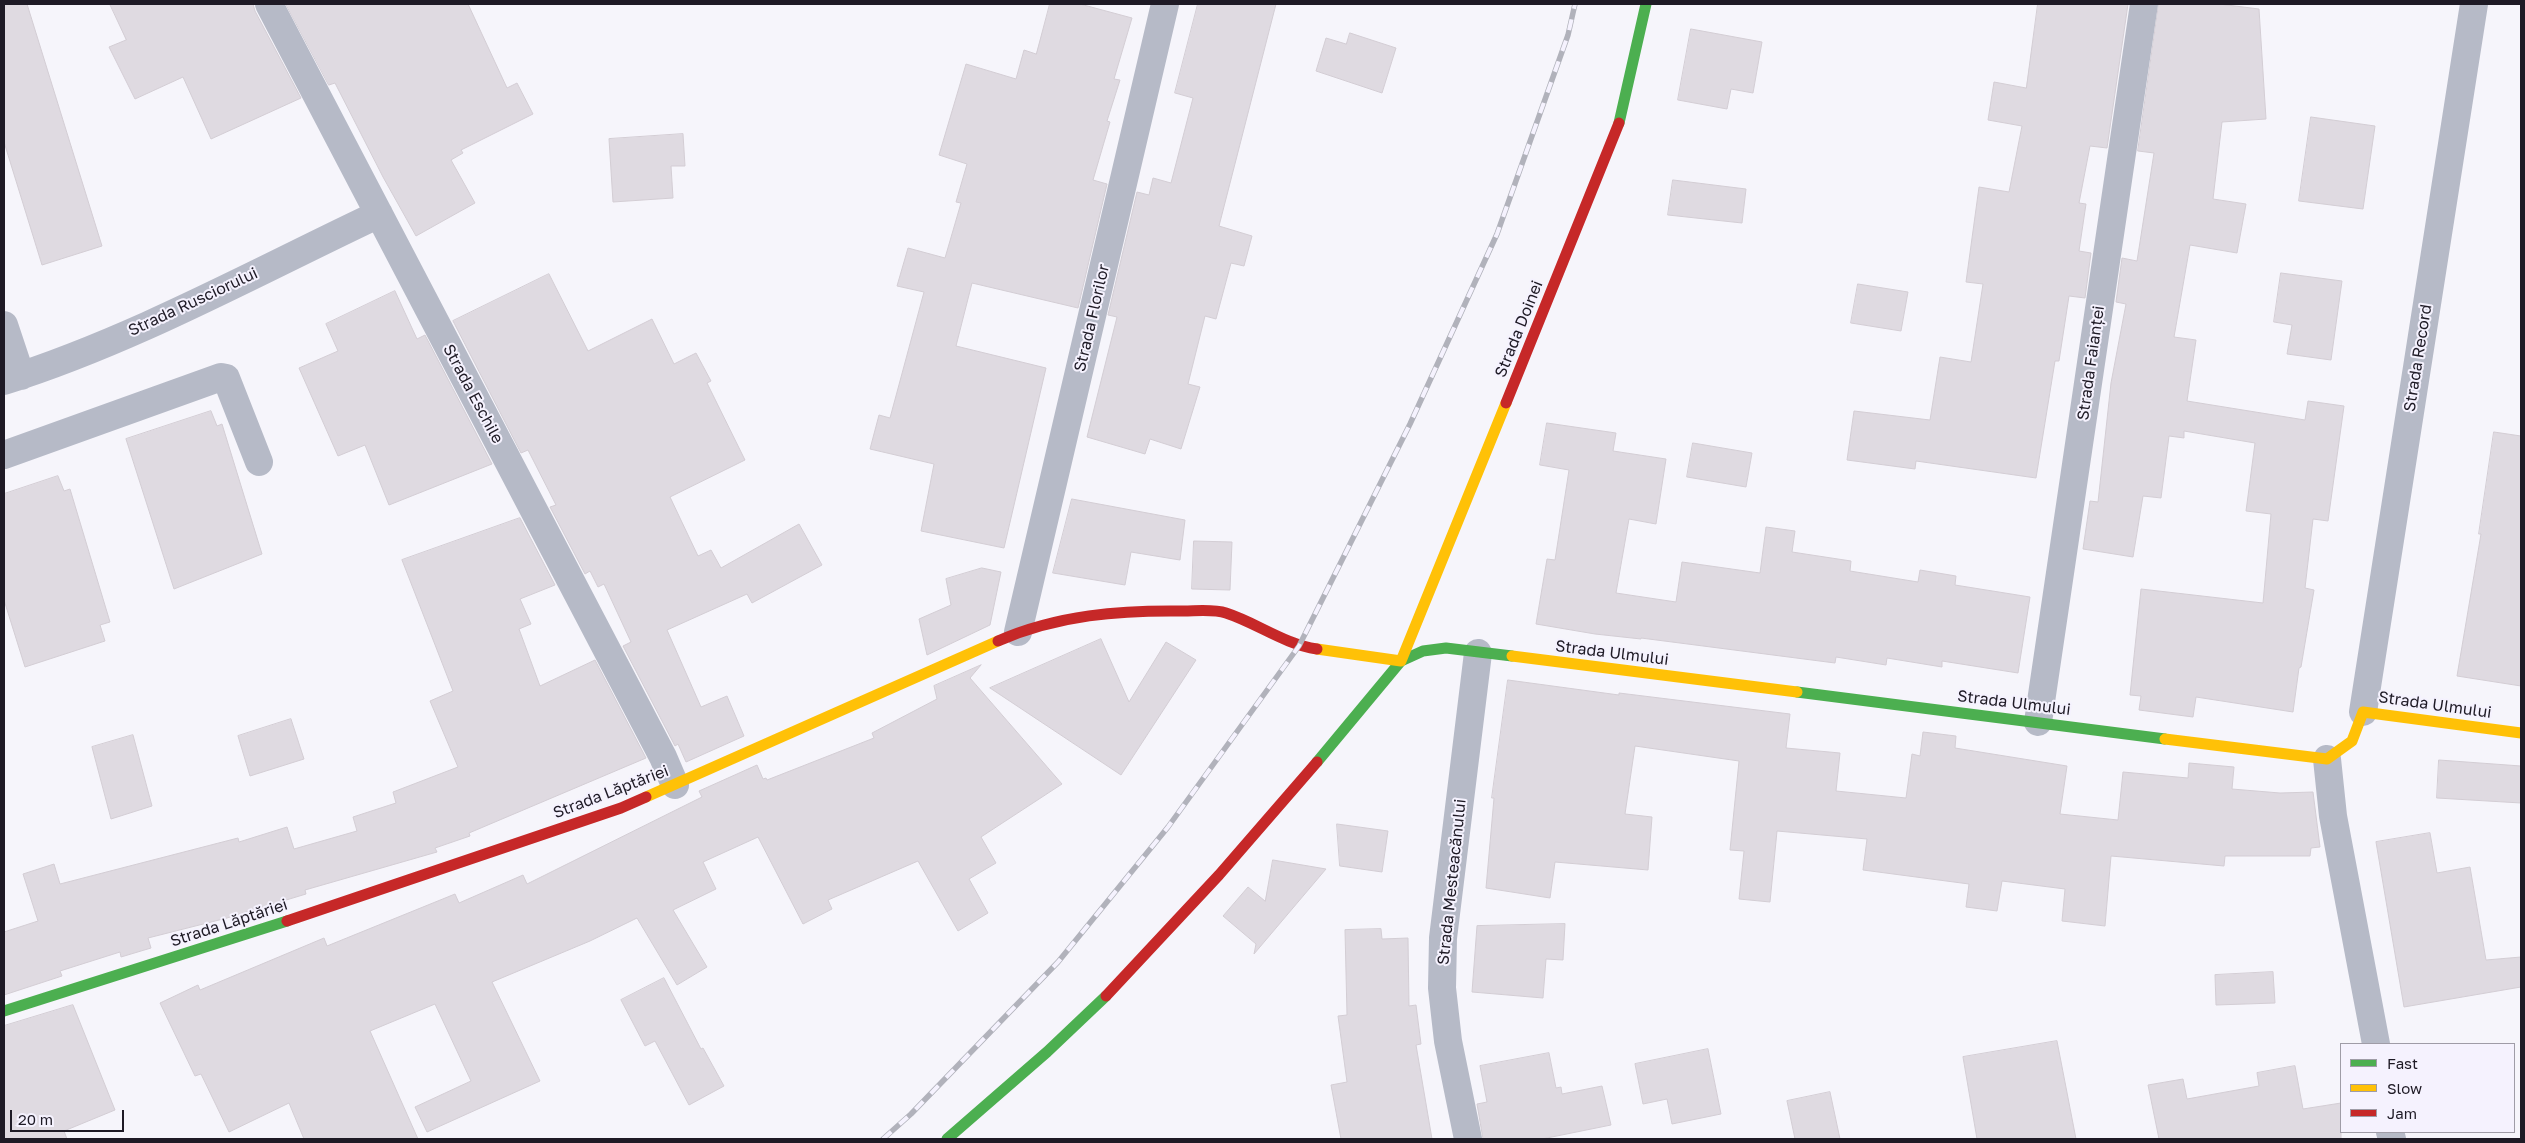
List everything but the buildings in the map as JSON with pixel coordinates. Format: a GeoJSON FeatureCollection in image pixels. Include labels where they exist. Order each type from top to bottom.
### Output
{"type":"FeatureCollection","features":[{"type":"Feature","properties":{"kind":"street","name":"Strada Eschile"},"geometry":{"type":"LineString","coordinates":[[269,4],[645,722],[676,785]]}},
{"type":"Feature","properties":{"kind":"street","name":"Strada Florilor"},"geometry":{"type":"LineString","coordinates":[[1018,632],[1165,4]]}},
{"type":"Feature","properties":{"kind":"street","name":"Strada Doinei"},"geometry":{"type":"LineString","coordinates":[[1401,661],[1618,128],[1646,4]]}},
{"type":"Feature","properties":{"kind":"street","name":"Strada Faianței"},"geometry":{"type":"LineString","coordinates":[[2038,722],[2144,4]]}},
{"type":"Feature","properties":{"kind":"street","name":"Strada Record"},"geometry":{"type":"LineString","coordinates":[[2363,712],[2474,4]]}},
{"type":"Feature","properties":{"kind":"street","name":"Strada Rusciorului"},"geometry":{"type":"LineString","coordinates":[[13,379],[166,317],[379,214]]}},
{"type":"Feature","properties":{"kind":"street"},"geometry":{"type":"LineString","coordinates":[[4,325],[13,379]]}},
{"type":"Feature","properties":{"kind":"street"},"geometry":{"type":"LineString","coordinates":[[4,455],[221,377],[226,378],[259,462]]}},
{"type":"Feature","properties":{"kind":"street","name":"Strada Lăptăriei"},"geometry":{"type":"LineString","coordinates":[[4,1011],[340,904],[621,808],[1018,632],[1078,616],[1134,610],[1224,612],[1299,646],[1401,661]]}},
{"type":"Feature","properties":{"kind":"street","name":"Strada Ulmului"},"geometry":{"type":"LineString","coordinates":[[1401,661],[1422,651],[1446,648],[2327,759],[2352,742],[2363,712],[2521,733]]}},
{"type":"Feature","properties":{"kind":"street","name":"Strada Mesteacănului"},"geometry":{"type":"LineString","coordinates":[[1468,1139],[1448,1041],[1442,988],[1443,938],[1478,652]]}},
{"type":"Feature","properties":{"kind":"street"},"geometry":{"type":"LineString","coordinates":[[947,1139],[1102,1000],[1187,912],[1278,810],[1401,661]]}},
{"type":"Feature","properties":{"kind":"street"},"geometry":{"type":"LineString","coordinates":[[2327,759],[2333,816],[2376,1043]]}},
{"type":"Feature","properties":{"kind":"railway"},"geometry":{"type":"LineString","coordinates":[[883,1139],[911,1114],[1058,962],[1168,827],[1299,646],[1410,424],[1497,234],[1568,35],[1575,4]]}},
{"type":"Feature","properties":{"kind":"traffic: fast"},"geometry":{"type":"LineString","coordinates":[[1619,123],[1646,4]]}},
{"type":"Feature","properties":{"kind":"traffic: fast"},"geometry":{"type":"LineString","coordinates":[[1317,762],[1401,661],[1423,651],[1446,648],[1512,656]]}},
{"type":"Feature","properties":{"kind":"traffic: fast"},"geometry":{"type":"LineString","coordinates":[[1797,692],[2165,739]]}},
{"type":"Feature","properties":{"kind":"traffic: fast"},"geometry":{"type":"LineString","coordinates":[[4,1011],[287,921]]}},
{"type":"Feature","properties":{"kind":"traffic: fast"},"geometry":{"type":"LineString","coordinates":[[947,1139],[1047,1052],[1106,996]]}},
{"type":"Feature","properties":{"kind":"traffic: slow"},"geometry":{"type":"LineString","coordinates":[[1317,649],[1401,661],[1506,403]]}},
{"type":"Feature","properties":{"kind":"traffic: slow"},"geometry":{"type":"LineString","coordinates":[[646,797],[998,641]]}},
{"type":"Feature","properties":{"kind":"traffic: slow"},"geometry":{"type":"LineString","coordinates":[[1512,656],[1797,692]]}},
{"type":"Feature","properties":{"kind":"traffic: slow"},"geometry":{"type":"LineString","coordinates":[[2165,739],[2327,759],[2352,741],[2363,712],[2521,733]]}},
{"type":"Feature","properties":{"kind":"traffic: jam"},"geometry":{"type":"LineString","coordinates":[[1506,403],[1619,123]]}},
{"type":"Feature","properties":{"kind":"traffic: jam"},"geometry":{"type":"LineString","coordinates":[[998,641],[1043,625],[1089,616],[1136,612],[1211,611],[1226,613],[1293,643],[1317,649]]}},
{"type":"Feature","properties":{"kind":"traffic: jam"},"geometry":{"type":"LineString","coordinates":[[1106,996],[1219,875],[1317,762]]}},
{"type":"Feature","properties":{"kind":"traffic: jam"},"geometry":{"type":"LineString","coordinates":[[287,921],[621,808],[646,797]]}}]}
